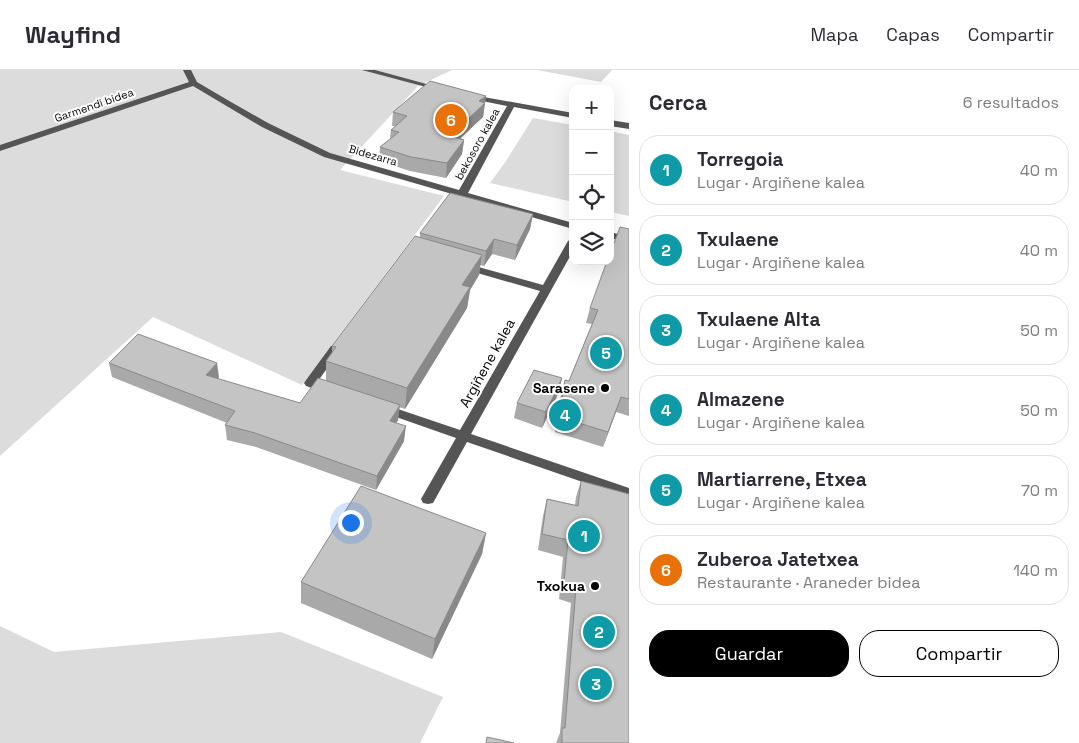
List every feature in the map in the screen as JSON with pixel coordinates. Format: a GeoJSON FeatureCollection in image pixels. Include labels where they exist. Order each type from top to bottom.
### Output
{"type":"FeatureCollection","features":[{"type":"Feature","properties":{"kind":"street"},"geometry":{"type":"LineString","coordinates":[[187,70],[194,83]]}},
{"type":"Feature","properties":{"kind":"street"},"geometry":{"type":"LineString","coordinates":[[366,70],[452,92],[569,115]]}},
{"type":"Feature","properties":{"kind":"street","name":"Garmendi bidea"},"geometry":{"type":"LineString","coordinates":[[0,148],[194,83]]}},
{"type":"Feature","properties":{"kind":"street","name":"Bidezarra"},"geometry":{"type":"LineString","coordinates":[[194,83],[265,125],[327,155],[569,225]]}},
{"type":"Feature","properties":{"kind":"street","name":"bekosoro kalea"},"geometry":{"type":"LineString","coordinates":[[462,194],[512,104]]}},
{"type":"Feature","properties":{"kind":"street"},"geometry":{"type":"LineString","coordinates":[[614,122],[629,124]]}},
{"type":"Feature","properties":{"kind":"street"},"geometry":{"type":"LineString","coordinates":[[614,236],[629,240]]}},
{"type":"Feature","properties":{"kind":"street","name":"Argiñene kalea"},"geometry":{"type":"LineString","coordinates":[[428,499],[569,248]]}},
{"type":"Feature","properties":{"kind":"street"},"geometry":{"type":"LineString","coordinates":[[456,263],[545,289]]}},
{"type":"Feature","properties":{"kind":"street"},"geometry":{"type":"LineString","coordinates":[[337,392],[310,383],[345,336]]}},
{"type":"Feature","properties":{"kind":"street"},"geometry":{"type":"LineString","coordinates":[[373,405],[464,435],[629,494]]}},
{"type":"Feature","properties":{"kind":"shaded area"},"geometry":{"type":"Polygon","coordinates":[[[0,70],[452,70],[418,86],[340,170],[444,196],[302,385],[153,317],[0,456],[0,70]]]}},
{"type":"Feature","properties":{"kind":"shaded area"},"geometry":{"type":"Polygon","coordinates":[[[537,70],[612,70],[601,82],[537,70]]]}},
{"type":"Feature","properties":{"kind":"shaded area"},"geometry":{"type":"Polygon","coordinates":[[[533,118],[569,124],[569,201],[490,183],[533,118]]]}},
{"type":"Feature","properties":{"kind":"shaded area"},"geometry":{"type":"Polygon","coordinates":[[[614,132],[629,135],[629,216],[614,213],[614,132]]]}},
{"type":"Feature","properties":{"kind":"shaded area"},"geometry":{"type":"Polygon","coordinates":[[[0,626],[54,652],[281,632],[443,697],[420,743],[0,743],[0,626]]]}},
{"type":"Feature","properties":{"kind":"building"},"geometry":{"type":"Polygon","coordinates":[[[430,81],[486,96],[479,101],[485,103],[450,136],[464,140],[447,163],[411,157],[380,147],[399,132],[391,130],[407,116],[393,112],[430,81]]]}},
{"type":"Feature","properties":{"kind":"building"},"geometry":{"type":"Polygon","coordinates":[[[450,193],[533,214],[517,245],[494,239],[486,251],[420,233],[450,193]]]}},
{"type":"Feature","properties":{"kind":"building"},"geometry":{"type":"Polygon","coordinates":[[[620,227],[629,229],[629,399],[621,397],[608,432],[559,417],[565,380],[569,381],[598,310],[590,308],[606,265],[614,265],[614,243],[620,227]]]}},
{"type":"Feature","properties":{"kind":"building"},"geometry":{"type":"Polygon","coordinates":[[[415,236],[482,255],[462,285],[470,287],[407,388],[326,361],[336,347],[332,346],[415,236]]]}},
{"type":"Feature","properties":{"kind":"building"},"geometry":{"type":"Polygon","coordinates":[[[138,334],[217,363],[206,375],[300,403],[318,378],[400,405],[390,421],[406,426],[377,476],[255,433],[225,425],[235,411],[109,363],[138,334]]]}},
{"type":"Feature","properties":{"kind":"building"},"geometry":{"type":"Polygon","coordinates":[[[534,370],[562,378],[546,412],[517,403],[534,370]]]}},
{"type":"Feature","properties":{"kind":"building"},"geometry":{"type":"Polygon","coordinates":[[[581,481],[629,494],[629,743],[562,743],[562,728],[565,728],[576,587],[564,582],[568,540],[542,534],[547,499],[578,506],[581,481]]]}},
{"type":"Feature","properties":{"kind":"building"},"geometry":{"type":"Polygon","coordinates":[[[361,486],[486,533],[435,639],[301,582],[361,486]]]}},
{"type":"Feature","properties":{"kind":"building"},"geometry":{"type":"Polygon","coordinates":[[[487,737],[514,743],[486,743],[487,737]]]}},
{"type":"Feature","properties":{"kind":"place","name":"Zuberoa Jatetxea"},"geometry":{"type":"Point","coordinates":[451,120]}},
{"type":"Feature","properties":{"kind":"place","name":"Martiarrene, Etxea"},"geometry":{"type":"Point","coordinates":[606,353]}},
{"type":"Feature","properties":{"kind":"place","name":"Sarasene"},"geometry":{"type":"Point","coordinates":[605,388]}},
{"type":"Feature","properties":{"kind":"place","name":"Almazene"},"geometry":{"type":"Point","coordinates":[565,415]}},
{"type":"Feature","properties":{"kind":"place","name":"Torregoia"},"geometry":{"type":"Point","coordinates":[584,536]}},
{"type":"Feature","properties":{"kind":"place","name":"Txokua"},"geometry":{"type":"Point","coordinates":[595,586]}},
{"type":"Feature","properties":{"kind":"place","name":"Txulaene"},"geometry":{"type":"Point","coordinates":[599,632]}},
{"type":"Feature","properties":{"kind":"place","name":"Txulaene Alta"},"geometry":{"type":"Point","coordinates":[596,684]}}]}
